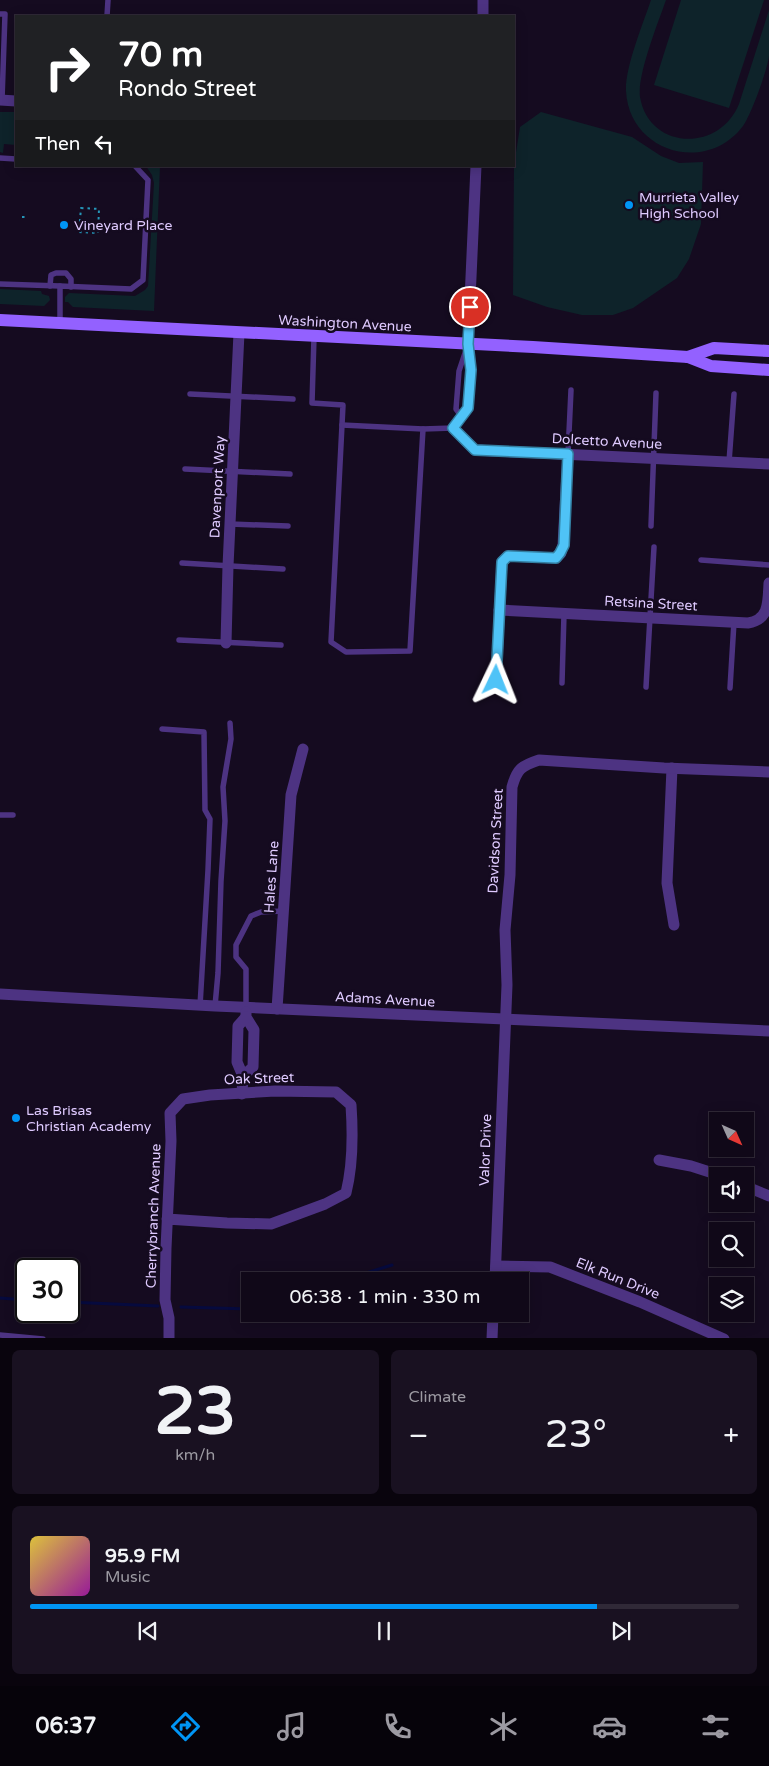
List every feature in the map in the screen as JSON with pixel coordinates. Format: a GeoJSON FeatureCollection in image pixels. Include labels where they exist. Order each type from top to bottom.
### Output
{"type":"FeatureCollection","features":[{"type":"Feature","properties":{"kind":"main road","name":"Washington Avenue"},"geometry":{"type":"LineString","coordinates":[[0,320],[688,357],[711,366],[769,370]]}},
{"type":"Feature","properties":{"kind":"main road","name":"Washington Avenue"},"geometry":{"type":"LineString","coordinates":[[688,357],[714,348],[769,351]]}},
{"type":"Feature","properties":{"kind":"street"},"geometry":{"type":"LineString","coordinates":[[483,15],[484,0]]}},
{"type":"Feature","properties":{"kind":"street"},"geometry":{"type":"LineString","coordinates":[[1,100],[15,101]]}},
{"type":"Feature","properties":{"kind":"street"},"geometry":{"type":"LineString","coordinates":[[468,344],[476,167]]}},
{"type":"Feature","properties":{"kind":"street","name":"Davenport Way"},"geometry":{"type":"LineString","coordinates":[[226,643],[239,333]]}},
{"type":"Feature","properties":{"kind":"street","name":"Dolcetto Avenue"},"geometry":{"type":"LineString","coordinates":[[453,428],[475,450],[769,464]]}},
{"type":"Feature","properties":{"kind":"street"},"geometry":{"type":"LineString","coordinates":[[496,680],[502,562],[508,556],[556,558],[560,553],[564,545],[568,454]]}},
{"type":"Feature","properties":{"kind":"street","name":"Retsina Street"},"geometry":{"type":"LineString","coordinates":[[499,610],[757,622],[768,611],[769,583]]}},
{"type":"Feature","properties":{"kind":"street","name":"Hales Lane"},"geometry":{"type":"LineString","coordinates":[[277,1009],[291,795],[304,749]]}},
{"type":"Feature","properties":{"kind":"street","name":"Davidson Street"},"geometry":{"type":"LineString","coordinates":[[506,1020],[505,930],[510,875],[512,787],[516,774],[525,765],[539,760],[769,772]]}},
{"type":"Feature","properties":{"kind":"street"},"geometry":{"type":"LineString","coordinates":[[672,768],[666,883],[674,926]]}},
{"type":"Feature","properties":{"kind":"street","name":"Adams Avenue"},"geometry":{"type":"LineString","coordinates":[[0,994],[215,1006],[246,1013],[277,1009],[769,1031]]}},
{"type":"Feature","properties":{"kind":"street"},"geometry":{"type":"LineString","coordinates":[[242,1094],[243,1076],[237,1062],[238,1026],[246,1013]]}},
{"type":"Feature","properties":{"kind":"street"},"geometry":{"type":"LineString","coordinates":[[243,1076],[253,1068],[254,1050],[254,1030],[246,1013]]}},
{"type":"Feature","properties":{"kind":"street","name":"Valor Drive"},"geometry":{"type":"LineString","coordinates":[[496,1272],[506,1020]]}},
{"type":"Feature","properties":{"kind":"street"},"geometry":{"type":"LineString","coordinates":[[237,1050],[254,1050]]}},
{"type":"Feature","properties":{"kind":"street","name":"Oak Street"},"geometry":{"type":"LineString","coordinates":[[167,1219],[227,1224],[271,1224],[325,1204],[346,1193],[350,1181],[351,1105],[336,1092],[275,1091],[210,1095],[182,1099]]}},
{"type":"Feature","properties":{"kind":"street","name":"Cherrybranch Avenue"},"geometry":{"type":"LineString","coordinates":[[169,1338],[169,1318],[165,1300],[171,1141],[170,1113],[182,1099]]}},
{"type":"Feature","properties":{"kind":"street"},"geometry":{"type":"LineString","coordinates":[[659,1160],[691,1166],[709,1172]]}},
{"type":"Feature","properties":{"kind":"street"},"geometry":{"type":"LineString","coordinates":[[754,1190],[769,1196]]}},
{"type":"Feature","properties":{"kind":"street","name":"Elk Run Drive"},"geometry":{"type":"LineString","coordinates":[[496,1266],[550,1267],[640,1302],[724,1338]]}},
{"type":"Feature","properties":{"kind":"street"},"geometry":{"type":"LineString","coordinates":[[492,1338],[493,1322]]}},
{"type":"Feature","properties":{"kind":"lane"},"geometry":{"type":"LineString","coordinates":[[107,15],[108,0]]}},
{"type":"Feature","properties":{"kind":"lane"},"geometry":{"type":"LineString","coordinates":[[0,14],[5,14],[1,100]]}},
{"type":"Feature","properties":{"kind":"lane"},"geometry":{"type":"LineString","coordinates":[[0,158],[15,159]]}},
{"type":"Feature","properties":{"kind":"lane"},"geometry":{"type":"LineString","coordinates":[[0,284],[131,289],[143,280],[148,180],[136,167]]}},
{"type":"Feature","properties":{"kind":"lane"},"geometry":{"type":"LineString","coordinates":[[50,286],[51,275],[56,272],[66,273],[71,279],[71,287]]}},
{"type":"Feature","properties":{"kind":"lane"},"geometry":{"type":"LineString","coordinates":[[60,286],[60,323]]}},
{"type":"Feature","properties":{"kind":"lane"},"geometry":{"type":"LineString","coordinates":[[314,338],[312,403],[343,405],[331,642],[346,652],[410,650],[423,429]]}},
{"type":"Feature","properties":{"kind":"lane"},"geometry":{"type":"LineString","coordinates":[[462,416],[456,409],[459,371],[468,344]]}},
{"type":"Feature","properties":{"kind":"lane"},"geometry":{"type":"LineString","coordinates":[[342,425],[423,429],[453,428],[468,408],[471,370],[468,344]]}},
{"type":"Feature","properties":{"kind":"lane"},"geometry":{"type":"LineString","coordinates":[[568,454],[571,390]]}},
{"type":"Feature","properties":{"kind":"lane"},"geometry":{"type":"LineString","coordinates":[[651,526],[656,393]]}},
{"type":"Feature","properties":{"kind":"lane"},"geometry":{"type":"LineString","coordinates":[[190,394],[293,399]]}},
{"type":"Feature","properties":{"kind":"lane"},"geometry":{"type":"LineString","coordinates":[[729,462],[734,394]]}},
{"type":"Feature","properties":{"kind":"lane"},"geometry":{"type":"LineString","coordinates":[[185,469],[290,474]]}},
{"type":"Feature","properties":{"kind":"lane"},"geometry":{"type":"LineString","coordinates":[[230,524],[288,526]]}},
{"type":"Feature","properties":{"kind":"lane"},"geometry":{"type":"LineString","coordinates":[[646,687],[654,547]]}},
{"type":"Feature","properties":{"kind":"lane"},"geometry":{"type":"LineString","coordinates":[[701,560],[769,565]]}},
{"type":"Feature","properties":{"kind":"lane"},"geometry":{"type":"LineString","coordinates":[[182,563],[283,569]]}},
{"type":"Feature","properties":{"kind":"lane"},"geometry":{"type":"LineString","coordinates":[[562,683],[564,614]]}},
{"type":"Feature","properties":{"kind":"lane"},"geometry":{"type":"LineString","coordinates":[[730,688],[734,622]]}},
{"type":"Feature","properties":{"kind":"lane"},"geometry":{"type":"LineString","coordinates":[[179,640],[281,645]]}},
{"type":"Feature","properties":{"kind":"lane"},"geometry":{"type":"LineString","coordinates":[[215,1006],[225,822],[223,787],[231,739],[230,723]]}},
{"type":"Feature","properties":{"kind":"lane"},"geometry":{"type":"LineString","coordinates":[[162,729],[204,732],[205,810],[210,819],[200,1006]]}},
{"type":"Feature","properties":{"kind":"lane"},"geometry":{"type":"LineString","coordinates":[[0,815],[13,815]]}},
{"type":"Feature","properties":{"kind":"lane"},"geometry":{"type":"LineString","coordinates":[[246,1013],[246,969],[236,957],[236,945],[251,916],[261,912],[284,911]]}},
{"type":"Feature","properties":{"kind":"lane"},"geometry":{"type":"LineString","coordinates":[[0,1335],[43,1338]]}},
{"type":"Feature","properties":{"kind":"path"},"geometry":{"type":"LineString","coordinates":[[81,208],[99,209],[99,221],[98,233],[79,232],[81,208]]}},
{"type":"Feature","properties":{"kind":"shaded area"},"geometry":{"type":"Polygon","coordinates":[[[651,0],[666,0],[645,63],[640,97],[646,115],[656,127],[670,135],[685,139],[701,137],[716,131],[729,120],[739,104],[769,10],[768,63],[750,113],[743,126],[727,141],[710,150],[691,153],[672,150],[655,142],[640,129],[630,112],[626,91],[628,70],[651,0]]]}},
{"type":"Feature","properties":{"kind":"shaded area"},"geometry":{"type":"Polygon","coordinates":[[[681,0],[764,0],[729,108],[654,85],[681,0]]]}},
{"type":"Feature","properties":{"kind":"shaded area"},"geometry":{"type":"Polygon","coordinates":[[[0,112],[15,112],[15,145],[4,144],[3,153],[0,152],[0,112]]]}},
{"type":"Feature","properties":{"kind":"shaded area"},"geometry":{"type":"Polygon","coordinates":[[[541,112],[632,137],[661,156],[679,163],[703,162],[701,224],[689,259],[677,278],[633,308],[613,315],[582,315],[547,307],[513,295],[514,167],[520,127],[541,112]]]}},
{"type":"Feature","properties":{"kind":"shaded area"},"geometry":{"type":"Polygon","coordinates":[[[147,167],[160,167],[154,311],[73,307],[68,302],[65,302],[65,297],[69,293],[135,296],[148,286],[154,183],[152,175],[147,167]]]}},
{"type":"Feature","properties":{"kind":"shaded area"},"geometry":{"type":"Polygon","coordinates":[[[0,289],[41,291],[42,294],[49,296],[50,300],[44,306],[0,304],[0,289]]]}},
{"type":"Feature","properties":{"kind":"waterway"},"geometry":{"type":"LineString","coordinates":[[369,1272],[392,1265]]}},
{"type":"Feature","properties":{"kind":"waterway"},"geometry":{"type":"LineString","coordinates":[[0,1298],[15,1299]]}},
{"type":"Feature","properties":{"kind":"waterway"},"geometry":{"type":"LineString","coordinates":[[80,1302],[158,1306]]}},
{"type":"Feature","properties":{"kind":"waterway"},"geometry":{"type":"LineString","coordinates":[[181,1307],[241,1309]]}},
{"type":"Feature","properties":{"kind":"place","name":"Murrieta Valley High School"},"geometry":{"type":"Point","coordinates":[629,205]}},
{"type":"Feature","properties":{"kind":"place","name":"Vineyard Place"},"geometry":{"type":"Point","coordinates":[64,225]}},
{"type":"Feature","properties":{"kind":"place","name":"Las Brisas Christian Academy"},"geometry":{"type":"Point","coordinates":[16,1118]}},
{"type":"Feature","properties":{"kind":"route"},"geometry":{"type":"LineString","coordinates":[[470,307],[468,344],[471,370],[468,408],[453,428],[475,450],[568,454],[564,545],[560,553],[556,558],[508,556],[502,562],[496,680]]}}]}
